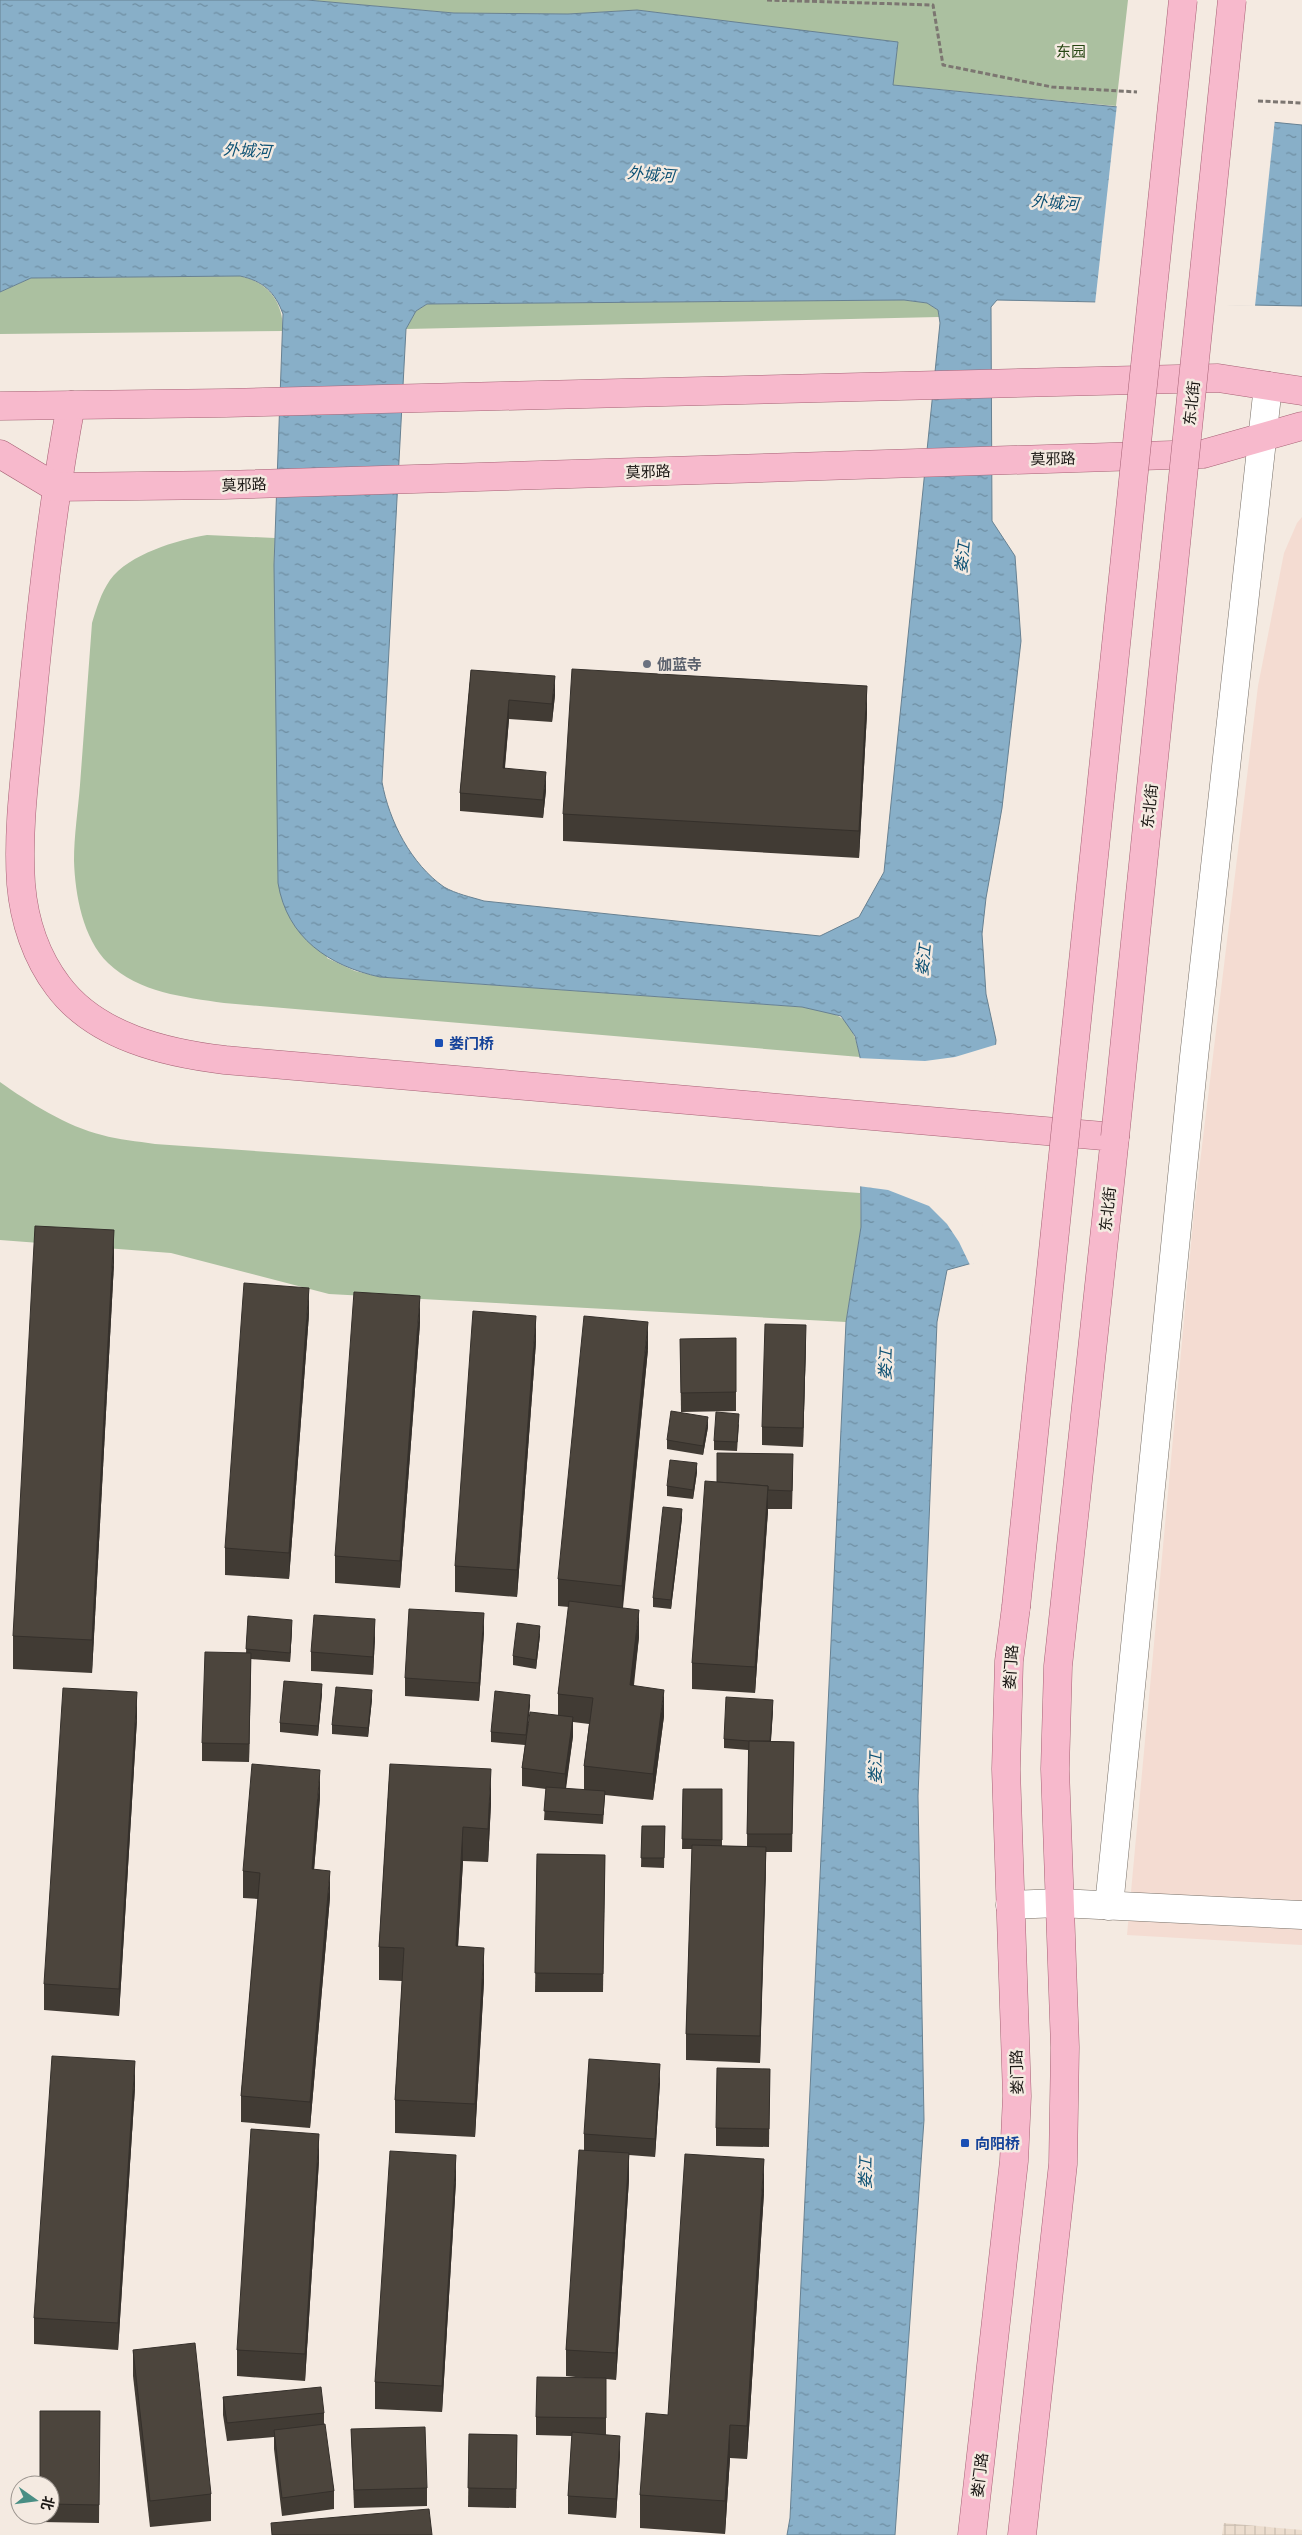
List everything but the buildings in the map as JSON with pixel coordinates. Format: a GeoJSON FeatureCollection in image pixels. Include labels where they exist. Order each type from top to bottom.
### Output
{"type":"FeatureCollection","features":[{"type":"Feature","properties":{"kind":"main road"},"geometry":{"type":"LineString","coordinates":[[1066,1132],[1183,0]]}},
{"type":"Feature","properties":{"kind":"main road","name":"东北街"},"geometry":{"type":"LineString","coordinates":[[1059,1904],[1055,1730],[1058,1666],[1115,1137],[1232,0]]}},
{"type":"Feature","properties":{"kind":"main road"},"geometry":{"type":"LineString","coordinates":[[0,406],[225,403],[430,396],[1218,378],[1302,391]]}},
{"type":"Feature","properties":{"kind":"main road"},"geometry":{"type":"LineString","coordinates":[[70,405],[55,487],[34,677],[20,827],[21,886],[30,930],[46,969],[73,1004],[101,1024],[146,1044],[198,1057],[857,1116],[1115,1137]]}},
{"type":"Feature","properties":{"kind":"main road","name":"莫邪路"},"geometry":{"type":"LineString","coordinates":[[55,487],[224,485],[434,479],[1026,458],[1203,454],[1302,426]]}},
{"type":"Feature","properties":{"kind":"main road"},"geometry":{"type":"LineString","coordinates":[[0,454],[55,487]]}},
{"type":"Feature","properties":{"kind":"main road","name":"娄门路"},"geometry":{"type":"LineString","coordinates":[[972,2535],[1014,2162],[1017,2096],[1006,1729],[1009,1661],[1066,1132]]}},
{"type":"Feature","properties":{"kind":"main road"},"geometry":{"type":"LineString","coordinates":[[1022,2535],[1064,2164],[1065,2076],[1059,1904]]}},
{"type":"Feature","properties":{"kind":"street"},"geometry":{"type":"LineString","coordinates":[[1109,1906],[1194,1057],[1268,386]]}},
{"type":"Feature","properties":{"kind":"street"},"geometry":{"type":"LineString","coordinates":[[1010,1905],[1059,1904],[1302,1915]]}},
{"type":"Feature","properties":{"kind":"path"},"geometry":{"type":"LineString","coordinates":[[767,0],[932,5],[943,65],[1052,87],[1139,92]]}},
{"type":"Feature","properties":{"kind":"path"},"geometry":{"type":"LineString","coordinates":[[1254,100],[1302,104]]}},
{"type":"Feature","properties":{"kind":"shaded area"},"geometry":{"type":"Polygon","coordinates":[[[1302,517],[1302,1945],[1127,1935],[1194,1212],[1258,686],[1284,553],[1297,523],[1302,517]]]}},
{"type":"Feature","properties":{"kind":"shaded area"},"geometry":{"type":"Polygon","coordinates":[[[1224,2523],[1302,2530],[1302,2535],[1222,2535],[1224,2523]]]}},
{"type":"Feature","properties":{"kind":"green space","name":"东园"},"geometry":{"type":"Polygon","coordinates":[[[307,0],[1128,0],[1116,106],[892,85],[898,43],[637,10],[568,14],[454,13],[307,0]]]}},
{"type":"Feature","properties":{"kind":"green space"},"geometry":{"type":"Polygon","coordinates":[[[240,276],[259,283],[272,295],[280,311],[283,331],[0,334],[0,292],[31,278],[240,276]]]}},
{"type":"Feature","properties":{"kind":"green space"},"geometry":{"type":"Polygon","coordinates":[[[904,300],[927,303],[938,310],[939,317],[406,329],[416,311],[427,304],[904,300]]]}},
{"type":"Feature","properties":{"kind":"green space"},"geometry":{"type":"Polygon","coordinates":[[[207,535],[275,538],[274,565],[327,958],[355,971],[380,977],[816,1009],[843,1019],[853,1032],[860,1057],[224,1003],[163,992],[134,981],[120,973],[108,963],[92,942],[82,915],[76,887],[75,842],[92,623],[107,585],[118,571],[154,550],[182,540],[207,535]]]}},
{"type":"Feature","properties":{"kind":"green space"},"geometry":{"type":"Polygon","coordinates":[[[0,1082],[23,1098],[76,1126],[108,1137],[155,1144],[860,1193],[861,1227],[846,1322],[329,1294],[171,1253],[0,1240],[0,1082]]]}},
{"type":"Feature","properties":{"kind":"water"},"geometry":{"type":"Polygon","coordinates":[[[0,0],[307,0],[454,13],[568,14],[637,10],[898,42],[893,85],[1302,125],[1302,306],[997,300],[991,307],[992,521],[1015,556],[1021,641],[1002,808],[986,898],[982,934],[986,994],[996,1040],[976,1262],[947,1270],[937,1322],[918,1796],[924,2120],[895,2535],[787,2535],[790,2518],[846,1322],[861,1227],[860,1057],[855,1036],[841,1016],[802,1007],[380,977],[344,965],[328,957],[313,946],[301,934],[291,919],[283,902],[278,883],[274,565],[283,314],[280,306],[262,284],[240,276],[31,278],[0,292],[0,0]],[[904,300],[427,304],[416,311],[406,329],[382,782],[390,812],[403,841],[421,866],[432,877],[444,887],[484,901],[820,936],[859,917],[884,872],[940,323],[938,310],[927,303],[904,300]]]}},
{"type":"Feature","properties":{"kind":"pier"},"geometry":{"type":"Polygon","coordinates":[[[1117,104],[1275,119],[1255,306],[1095,304],[1117,104]]]}},
{"type":"Feature","properties":{"kind":"pier"},"geometry":{"type":"Polygon","coordinates":[[[998,1044],[979,1262],[970,1265],[959,1242],[947,1224],[929,1206],[888,1190],[858,1186],[857,1058],[925,1061],[955,1057],[998,1044]]]}},
{"type":"Feature","properties":{"kind":"place","name":"伽蓝寺"},"geometry":{"type":"Point","coordinates":[647,664]}},
{"type":"Feature","properties":{"kind":"place","name":"娄门桥"},"geometry":{"type":"Point","coordinates":[439,1043]}},
{"type":"Feature","properties":{"kind":"place","name":"向阳桥"},"geometry":{"type":"Point","coordinates":[965,2143]}},
{"type":"Feature","properties":{"kind":"water label","name":"外城河"},"geometry":{"type":"Point","coordinates":[247,150]}},
{"type":"Feature","properties":{"kind":"water label","name":"外城河"},"geometry":{"type":"Point","coordinates":[651,174]}},
{"type":"Feature","properties":{"kind":"water label","name":"外城河"},"geometry":{"type":"Point","coordinates":[1055,202]}},
{"type":"Feature","properties":{"kind":"water label","name":"娄江"},"geometry":{"type":"Point","coordinates":[962,557]}},
{"type":"Feature","properties":{"kind":"water label","name":"娄江"},"geometry":{"type":"Point","coordinates":[923,960]}},
{"type":"Feature","properties":{"kind":"water label","name":"娄江"},"geometry":{"type":"Point","coordinates":[885,1364]}},
{"type":"Feature","properties":{"kind":"water label","name":"娄江"},"geometry":{"type":"Point","coordinates":[875,1768]}},
{"type":"Feature","properties":{"kind":"water label","name":"娄江"},"geometry":{"type":"Point","coordinates":[865,2173]}}]}
